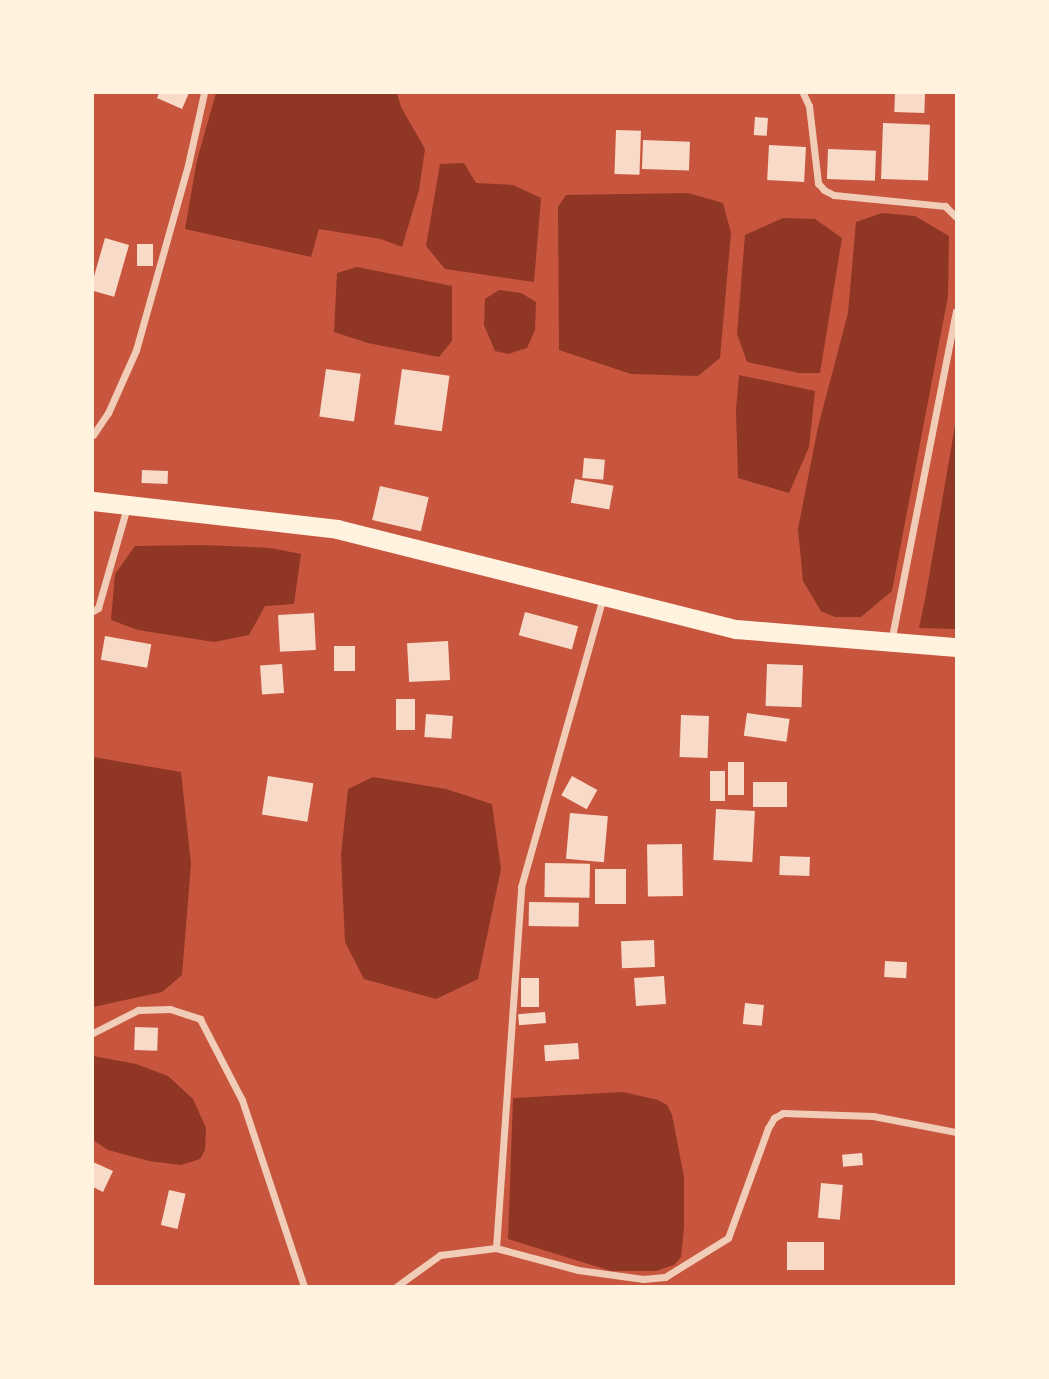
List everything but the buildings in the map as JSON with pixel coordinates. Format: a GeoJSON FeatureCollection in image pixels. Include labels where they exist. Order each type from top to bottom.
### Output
{"type":"FeatureCollection","features":[{"type":"Feature","properties":{"kind":"highway"},"geometry":{"type":"LineString","coordinates":[[93,501],[337,530],[736,629],[956,647]]}},
{"type":"Feature","properties":{"kind":"street"},"geometry":{"type":"LineString","coordinates":[[93,435],[108,413],[136,351],[188,165],[204,93]]}},
{"type":"Feature","properties":{"kind":"street"},"geometry":{"type":"LineString","coordinates":[[803,93],[809,106],[818,183],[824,190],[834,195],[945,206],[956,217]]}},
{"type":"Feature","properties":{"kind":"street"},"geometry":{"type":"LineString","coordinates":[[891,642],[956,311]]}},
{"type":"Feature","properties":{"kind":"street"},"geometry":{"type":"LineString","coordinates":[[93,611],[98,608],[127,507]]}},
{"type":"Feature","properties":{"kind":"street"},"geometry":{"type":"LineString","coordinates":[[496,1248],[521,887],[603,594]]}},
{"type":"Feature","properties":{"kind":"street"},"geometry":{"type":"LineString","coordinates":[[93,1033],[138,1010],[170,1009],[200,1019],[242,1100],[304,1286]]}},
{"type":"Feature","properties":{"kind":"street"},"geometry":{"type":"LineString","coordinates":[[397,1286],[440,1255],[496,1248],[578,1270],[643,1279],[665,1277],[728,1238],[768,1128],[774,1118],[783,1113],[873,1116],[956,1132]]}},
{"type":"Feature","properties":{"kind":"shaded area"},"geometry":{"type":"Polygon","coordinates":[[[216,93],[397,93],[401,107],[425,149],[419,190],[402,247],[381,239],[319,229],[311,257],[185,229],[197,160],[216,93]]]}},
{"type":"Feature","properties":{"kind":"shaded area"},"geometry":{"type":"Polygon","coordinates":[[[464,163],[476,183],[513,185],[541,198],[534,282],[445,269],[426,246],[440,164],[464,163]]]}},
{"type":"Feature","properties":{"kind":"shaded area"},"geometry":{"type":"Polygon","coordinates":[[[688,193],[723,203],[731,233],[720,358],[698,376],[631,374],[559,350],[558,207],[566,195],[688,193]]]}},
{"type":"Feature","properties":{"kind":"shaded area"},"geometry":{"type":"Polygon","coordinates":[[[882,213],[915,216],[949,236],[948,296],[892,591],[861,617],[835,617],[821,611],[803,581],[798,529],[818,427],[848,313],[856,222],[882,213]]]}},
{"type":"Feature","properties":{"kind":"shaded area"},"geometry":{"type":"Polygon","coordinates":[[[783,218],[815,219],[842,238],[820,373],[799,373],[747,362],[737,334],[745,235],[783,218]]]}},
{"type":"Feature","properties":{"kind":"shaded area"},"geometry":{"type":"Polygon","coordinates":[[[357,267],[452,286],[452,341],[439,357],[368,343],[334,332],[337,273],[357,267]]]}},
{"type":"Feature","properties":{"kind":"shaded area"},"geometry":{"type":"Polygon","coordinates":[[[499,290],[521,293],[536,302],[535,330],[527,348],[508,354],[495,351],[484,325],[485,299],[499,290]]]}},
{"type":"Feature","properties":{"kind":"shaded area"},"geometry":{"type":"Polygon","coordinates":[[[739,375],[815,391],[809,447],[789,493],[738,478],[736,410],[739,375]]]}},
{"type":"Feature","properties":{"kind":"shaded area"},"geometry":{"type":"Polygon","coordinates":[[[956,420],[956,629],[919,628],[926,594],[956,420]]]}},
{"type":"Feature","properties":{"kind":"shaded area"},"geometry":{"type":"Polygon","coordinates":[[[135,546],[270,548],[301,554],[294,604],[265,606],[249,635],[214,642],[138,630],[111,620],[115,574],[135,546]]]}},
{"type":"Feature","properties":{"kind":"shaded area"},"geometry":{"type":"Polygon","coordinates":[[[93,757],[181,772],[191,864],[182,975],[162,992],[93,1007],[93,757]]]}},
{"type":"Feature","properties":{"kind":"shaded area"},"geometry":{"type":"Polygon","coordinates":[[[373,777],[446,789],[492,804],[501,869],[478,979],[436,999],[364,979],[345,942],[341,855],[348,789],[373,777]]]}},
{"type":"Feature","properties":{"kind":"shaded area"},"geometry":{"type":"Polygon","coordinates":[[[93,1056],[136,1064],[168,1076],[193,1099],[206,1128],[205,1150],[200,1159],[181,1165],[149,1161],[108,1150],[93,1140],[93,1056]]]}},
{"type":"Feature","properties":{"kind":"shaded area"},"geometry":{"type":"Polygon","coordinates":[[[623,1092],[658,1100],[667,1105],[672,1115],[684,1177],[681,1257],[674,1265],[656,1271],[611,1271],[508,1239],[513,1098],[623,1092]]]}}]}
